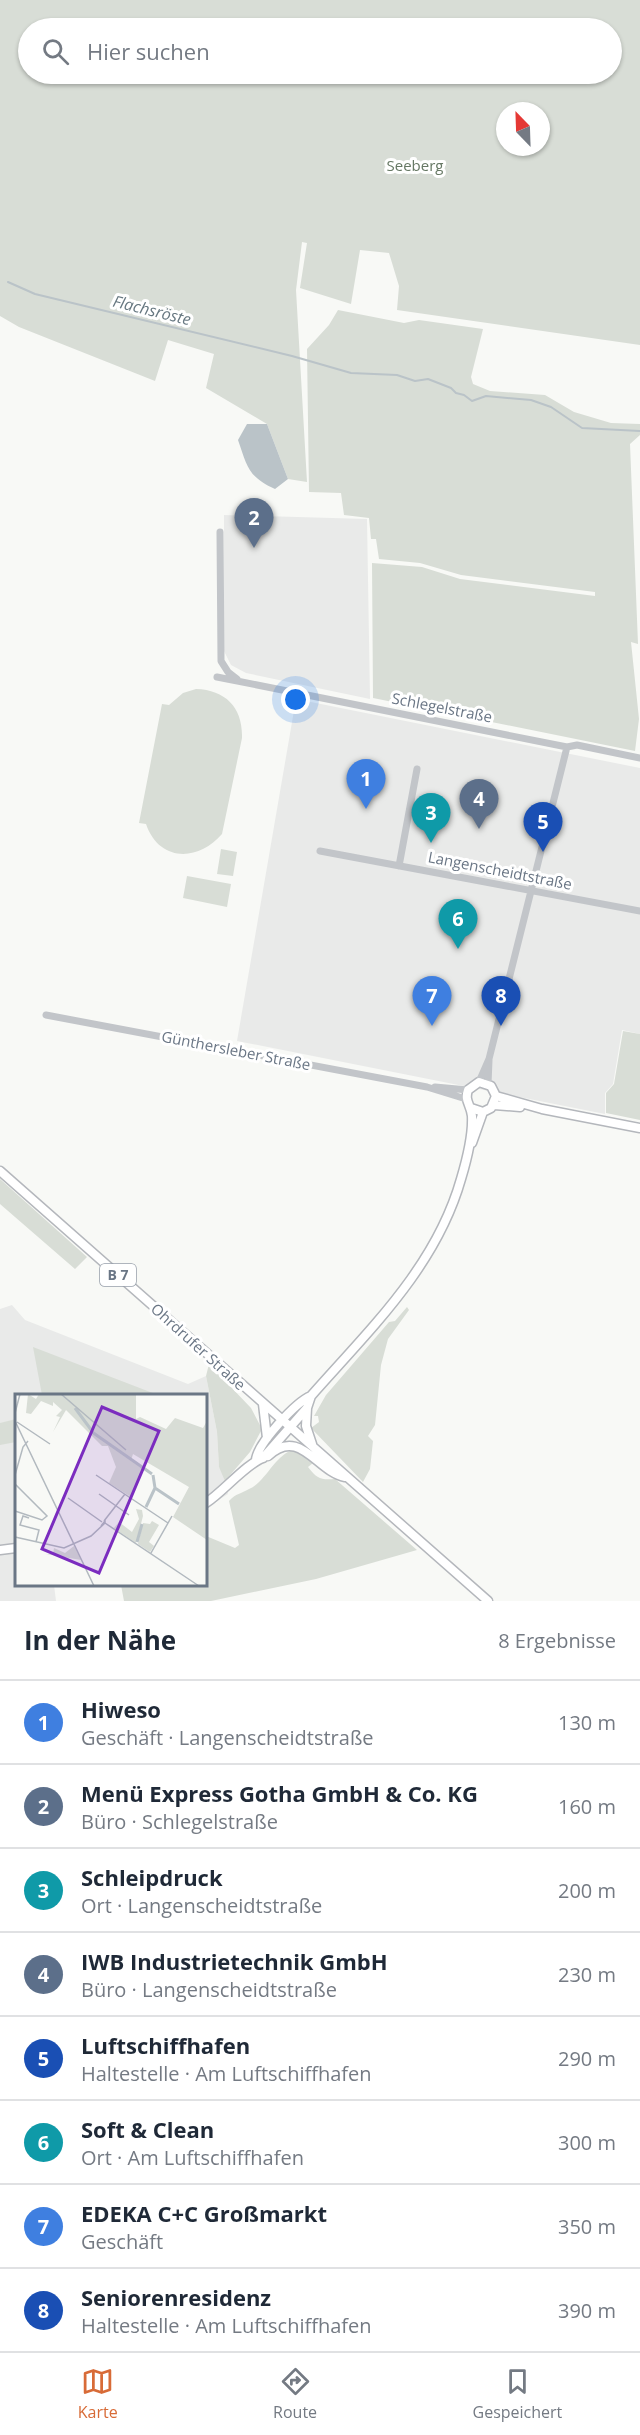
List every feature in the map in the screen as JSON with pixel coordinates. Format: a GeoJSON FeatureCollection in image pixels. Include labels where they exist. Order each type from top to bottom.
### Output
{"type":"FeatureCollection","features":[{"type":"Feature","properties":{"kind":"main road"},"geometry":{"type":"LineString","coordinates":[[468,1149],[471,1108],[467,1095],[484,1083],[495,1100],[640,1128]]}},
{"type":"Feature","properties":{"kind":"main road"},"geometry":{"type":"LineString","coordinates":[[312,1444],[306,1426],[306,1408],[311,1396],[400,1297],[423,1264],[450,1211],[468,1149],[483,1112],[495,1100]]}},
{"type":"Feature","properties":{"kind":"main road"},"geometry":{"type":"LineString","coordinates":[[471,1108],[483,1112]]}},
{"type":"Feature","properties":{"kind":"main road","name":"Ohrdrufer Straße"},"geometry":{"type":"LineString","coordinates":[[0,1171],[286,1423]]}},
{"type":"Feature","properties":{"kind":"main road"},"geometry":{"type":"LineString","coordinates":[[207,1502],[229,1486],[256,1460],[263,1458],[304,1399],[311,1396]]}},
{"type":"Feature","properties":{"kind":"main road"},"geometry":{"type":"LineString","coordinates":[[263,1404],[267,1438]]}},
{"type":"Feature","properties":{"kind":"main road"},"geometry":{"type":"LineString","coordinates":[[256,1460],[256,1453],[267,1438],[306,1408]]}},
{"type":"Feature","properties":{"kind":"main road","name":"B 7"},"geometry":{"type":"LineString","coordinates":[[286,1423],[488,1601]]}},
{"type":"Feature","properties":{"kind":"main road"},"geometry":{"type":"LineString","coordinates":[[229,1486],[246,1477],[272,1452],[291,1446],[304,1450],[333,1473],[348,1478]]}},
{"type":"Feature","properties":{"kind":"main road"},"geometry":{"type":"LineString","coordinates":[[0,1550],[15,1548]]}},
{"type":"Feature","properties":{"kind":"street"},"geometry":{"type":"LineString","coordinates":[[220,532],[221,661],[228,672],[239,681]]}},
{"type":"Feature","properties":{"kind":"street","name":"Schlegelstraße"},"geometry":{"type":"LineString","coordinates":[[216,677],[567,747],[577,746],[640,758]]}},
{"type":"Feature","properties":{"kind":"street"},"geometry":{"type":"LineString","coordinates":[[484,1083],[567,747]]}},
{"type":"Feature","properties":{"kind":"street"},"geometry":{"type":"LineString","coordinates":[[399,866],[417,769]]}},
{"type":"Feature","properties":{"kind":"street","name":"Langenscheidtstraße"},"geometry":{"type":"LineString","coordinates":[[320,851],[640,911]]}},
{"type":"Feature","properties":{"kind":"street","name":"Günthersleber Straße"},"geometry":{"type":"LineString","coordinates":[[46,1015],[467,1095]]}},
{"type":"Feature","properties":{"kind":"shaded area"},"geometry":{"type":"Polygon","coordinates":[[[247,424],[267,424],[288,479],[275,489],[259,480],[247,464],[238,440],[247,424]]]}},
{"type":"Feature","properties":{"kind":"shaded area"},"geometry":{"type":"Polygon","coordinates":[[[224,515],[367,519],[370,699],[246,673],[231,665],[224,651],[224,515]]]}},
{"type":"Feature","properties":{"kind":"shaded area"},"geometry":{"type":"Polygon","coordinates":[[[296,699],[640,768],[640,1034],[622,1030],[613,1084],[605,1093],[605,1114],[237,1041],[296,699]]]}},
{"type":"Feature","properties":{"kind":"shaded area"},"geometry":{"type":"Polygon","coordinates":[[[12,1305],[25,1320],[188,1384],[206,1376],[217,1432],[219,1467],[224,1474],[228,1494],[207,1507],[207,1394],[15,1394],[15,1586],[54,1586],[56,1601],[0,1601],[0,1309],[12,1305]]]}},
{"type":"Feature","properties":{"kind":"green space","name":"Seeberg"},"geometry":{"type":"Polygon","coordinates":[[[0,0],[640,0],[640,345],[397,310],[399,286],[389,253],[360,250],[351,304],[300,288],[307,243],[302,242],[296,290],[307,482],[288,479],[267,424],[206,388],[214,354],[168,340],[155,381],[19,327],[0,316],[0,0]]]}},
{"type":"Feature","properties":{"kind":"green space"},"geometry":{"type":"Polygon","coordinates":[[[338,310],[404,323],[419,320],[483,329],[471,377],[473,384],[490,391],[545,395],[574,412],[611,423],[640,424],[640,435],[630,444],[638,644],[631,642],[639,719],[635,751],[373,698],[372,563],[422,567],[460,579],[595,596],[595,592],[461,575],[420,563],[379,559],[376,539],[371,539],[369,518],[344,515],[341,493],[309,492],[307,349],[329,325],[338,310]]]}},
{"type":"Feature","properties":{"kind":"green space"},"geometry":{"type":"Polygon","coordinates":[[[196,689],[216,693],[231,703],[242,727],[242,738],[222,834],[202,850],[180,854],[160,846],[146,824],[139,823],[162,704],[169,705],[183,693],[196,689]]]}},
{"type":"Feature","properties":{"kind":"green space"},"geometry":{"type":"Polygon","coordinates":[[[221,849],[237,852],[233,876],[217,874],[221,849]]]}},
{"type":"Feature","properties":{"kind":"green space"},"geometry":{"type":"Polygon","coordinates":[[[187,876],[231,884],[227,907],[183,898],[187,876]]]}},
{"type":"Feature","properties":{"kind":"green space"},"geometry":{"type":"Polygon","coordinates":[[[623,1031],[640,1034],[640,1120],[606,1113],[606,1093],[614,1084],[623,1031]]]}},
{"type":"Feature","properties":{"kind":"green space"},"geometry":{"type":"Polygon","coordinates":[[[0,1179],[87,1257],[75,1269],[0,1204],[0,1179]]]}},
{"type":"Feature","properties":{"kind":"green space"},"geometry":{"type":"Polygon","coordinates":[[[407,1307],[409,1310],[388,1339],[381,1365],[375,1425],[368,1436],[373,1441],[370,1469],[363,1482],[311,1428],[319,1422],[318,1416],[314,1416],[326,1395],[389,1322],[395,1321],[407,1307]]]}},
{"type":"Feature","properties":{"kind":"green space"},"geometry":{"type":"Polygon","coordinates":[[[33,1347],[155,1394],[42,1394],[33,1347]]]}},
{"type":"Feature","properties":{"kind":"green space"},"geometry":{"type":"Polygon","coordinates":[[[209,1364],[251,1408],[262,1429],[250,1452],[225,1481],[219,1467],[217,1432],[206,1376],[209,1364]]]}},
{"type":"Feature","properties":{"kind":"green space"},"geometry":{"type":"Polygon","coordinates":[[[15,1419],[15,1442],[0,1445],[0,1423],[15,1419]]]}},
{"type":"Feature","properties":{"kind":"green space"},"geometry":{"type":"Polygon","coordinates":[[[295,1449],[304,1453],[313,1463],[308,1467],[314,1474],[323,1479],[335,1479],[417,1550],[316,1579],[211,1601],[124,1601],[121,1586],[207,1586],[207,1536],[235,1548],[239,1545],[229,1501],[255,1485],[288,1452],[295,1449]]]}},
{"type":"Feature","properties":{"kind":"waterway","name":"Flachsröste"},"geometry":{"type":"LineString","coordinates":[[8,282],[35,294],[292,356],[351,373],[397,375],[415,381],[428,379],[451,388],[472,401],[486,396],[531,400],[551,407],[582,428],[640,431]]}},
{"type":"Feature","properties":{"kind":"place","name":"Menü Express Gotha GmbH & Co. KG"},"geometry":{"type":"Point","coordinates":[254,548]}},
{"type":"Feature","properties":{"kind":"place","name":"Hiweso"},"geometry":{"type":"Point","coordinates":[366,809]}},
{"type":"Feature","properties":{"kind":"place","name":"IWB Industrietechnik GmbH"},"geometry":{"type":"Point","coordinates":[479,829]}},
{"type":"Feature","properties":{"kind":"place","name":"Schleipdruck"},"geometry":{"type":"Point","coordinates":[431,843]}},
{"type":"Feature","properties":{"kind":"place","name":"Luftschiffhafen"},"geometry":{"type":"Point","coordinates":[543,852]}},
{"type":"Feature","properties":{"kind":"place","name":"Soft & Clean"},"geometry":{"type":"Point","coordinates":[458,949]}},
{"type":"Feature","properties":{"kind":"place","name":"EDEKA C+C Großmarkt"},"geometry":{"type":"Point","coordinates":[432,1026]}},
{"type":"Feature","properties":{"kind":"place","name":"Seniorenresidenz"},"geometry":{"type":"Point","coordinates":[501,1026]}}]}
